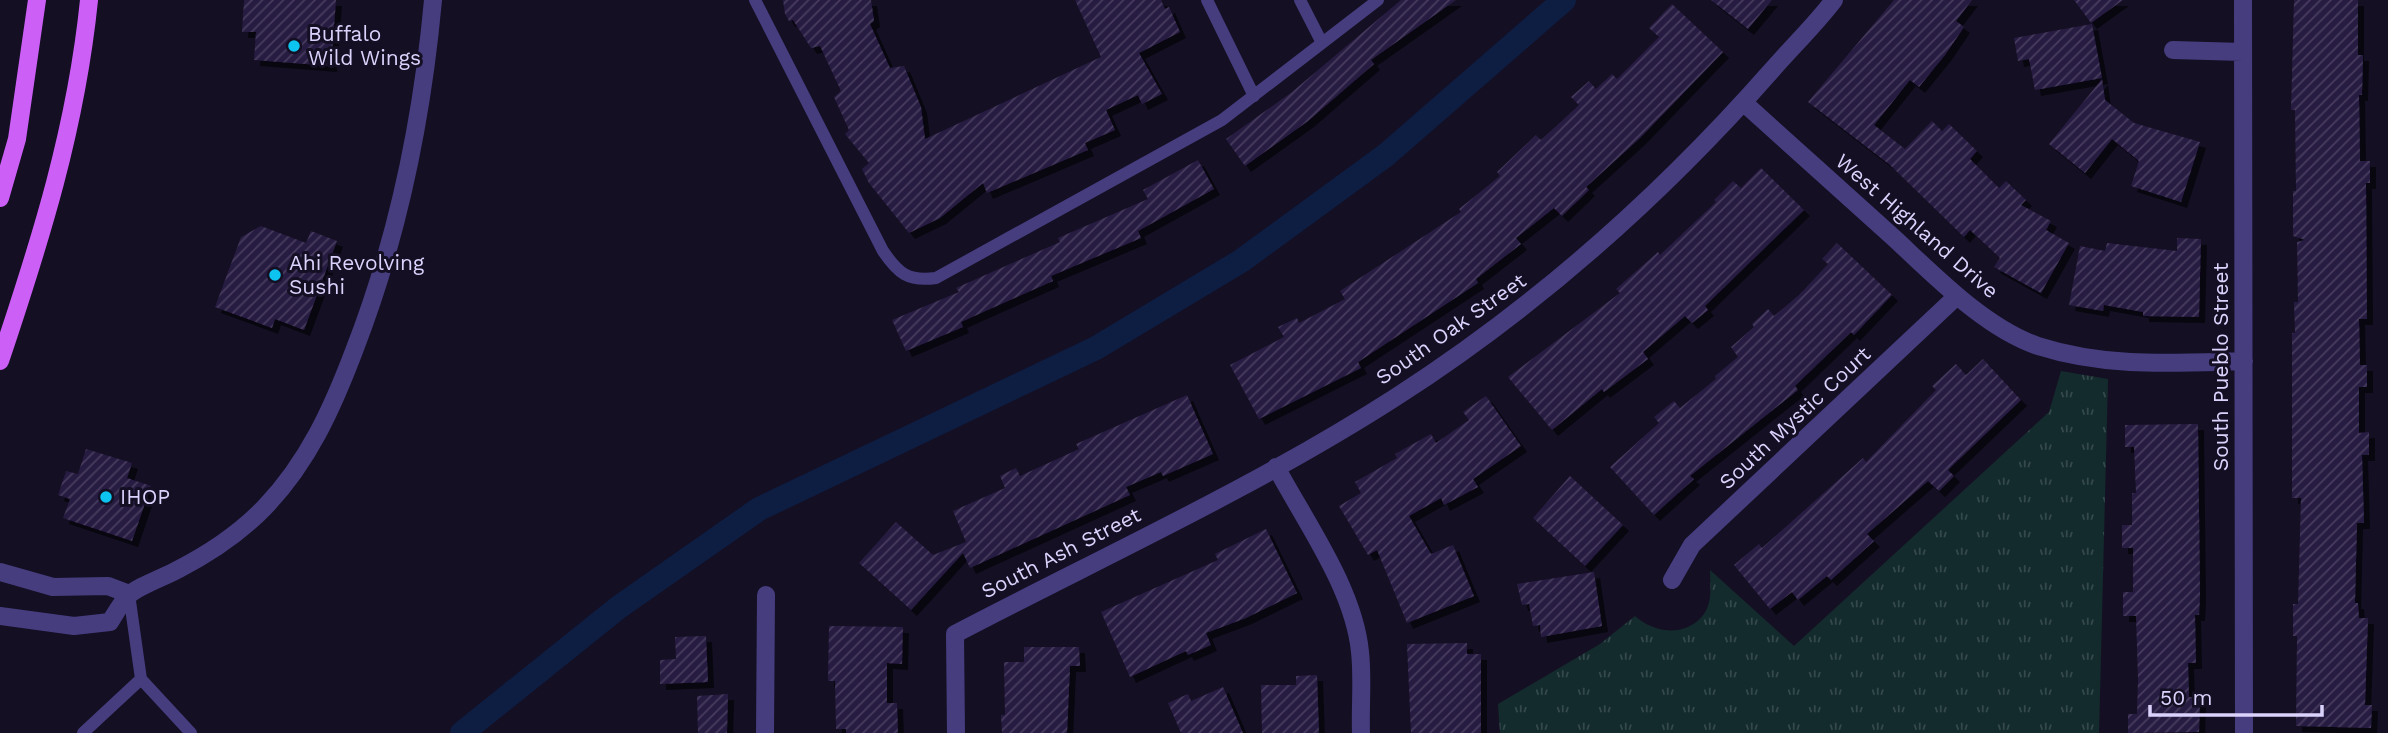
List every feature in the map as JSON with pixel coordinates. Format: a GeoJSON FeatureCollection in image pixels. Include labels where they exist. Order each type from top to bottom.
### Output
{"type":"FeatureCollection","features":[{"type":"Feature","properties":{"kind":"main road"},"geometry":{"type":"LineString","coordinates":[[0,198],[17,139],[37,0]]}},
{"type":"Feature","properties":{"kind":"main road"},"geometry":{"type":"LineString","coordinates":[[0,361],[56,189],[75,107],[89,0]]}},
{"type":"Feature","properties":{"kind":"street"},"geometry":{"type":"LineString","coordinates":[[0,616],[74,626],[110,622],[129,594],[186,566],[230,537],[265,507],[299,466],[324,425],[389,253],[416,132],[433,0]]}},
{"type":"Feature","properties":{"kind":"street","name":"South Oak Street"},"geometry":{"type":"LineString","coordinates":[[1276,467],[1394,398],[1524,306],[1633,213],[1743,102],[1834,0]]}},
{"type":"Feature","properties":{"kind":"street","name":"South Pueblo Street"},"geometry":{"type":"LineString","coordinates":[[2243,0],[2244,733]]}},
{"type":"Feature","properties":{"kind":"street"},"geometry":{"type":"LineString","coordinates":[[2173,50],[2243,52]]}},
{"type":"Feature","properties":{"kind":"street","name":"West Highland Drive"},"geometry":{"type":"LineString","coordinates":[[1743,102],[1957,296],[2009,332],[2036,345],[2099,361],[2132,365],[2244,361]]}},
{"type":"Feature","properties":{"kind":"street","name":"South Mystic Court"},"geometry":{"type":"LineString","coordinates":[[1672,580],[1692,545],[1957,296]]}},
{"type":"Feature","properties":{"kind":"street"},"geometry":{"type":"LineString","coordinates":[[1276,467],[1344,593],[1356,628],[1360,653],[1361,733]]}},
{"type":"Feature","properties":{"kind":"street","name":"South Ash Street"},"geometry":{"type":"LineString","coordinates":[[956,733],[955,634],[1276,467]]}},
{"type":"Feature","properties":{"kind":"street"},"geometry":{"type":"LineString","coordinates":[[0,572],[52,587],[108,586],[129,594]]}},
{"type":"Feature","properties":{"kind":"street"},"geometry":{"type":"LineString","coordinates":[[765,733],[766,595]]}},
{"type":"Feature","properties":{"kind":"lane"},"geometry":{"type":"LineString","coordinates":[[755,0],[883,251],[899,273],[919,280],[936,278],[1222,120],[1378,0]]}},
{"type":"Feature","properties":{"kind":"lane"},"geometry":{"type":"LineString","coordinates":[[1207,0],[1254,96]]}},
{"type":"Feature","properties":{"kind":"lane"},"geometry":{"type":"LineString","coordinates":[[1300,0],[1322,43]]}},
{"type":"Feature","properties":{"kind":"lane"},"geometry":{"type":"LineString","coordinates":[[129,594],[141,679],[191,733]]}},
{"type":"Feature","properties":{"kind":"lane"},"geometry":{"type":"LineString","coordinates":[[83,733],[141,679]]}},
{"type":"Feature","properties":{"kind":"green space"},"geometry":{"type":"Polygon","coordinates":[[[2061,371],[2108,379],[2099,733],[1500,733],[1498,704],[1600,644],[1635,616],[1651,626],[1670,630],[1679,630],[1697,622],[1709,604],[1710,570],[1794,646],[2049,412],[2061,371]]]}},
{"type":"Feature","properties":{"kind":"building","name":"Buffalo Wild Wings"},"geometry":{"type":"Polygon","coordinates":[[[244,0],[336,0],[331,66],[254,60],[256,32],[242,32],[244,0]]]}},
{"type":"Feature","properties":{"kind":"building"},"geometry":{"type":"Polygon","coordinates":[[[783,0],[871,0],[874,21],[870,24],[890,68],[904,66],[921,107],[925,139],[1101,57],[1075,0],[1161,0],[1165,9],[1169,7],[1180,32],[1139,53],[1162,94],[1142,104],[1138,95],[1106,110],[1115,130],[1085,143],[1088,150],[987,193],[983,183],[940,218],[909,233],[869,183],[862,169],[869,163],[845,134],[849,130],[834,97],[841,91],[820,46],[811,48],[793,20],[789,21],[783,0]]]}},
{"type":"Feature","properties":{"kind":"building"},"geometry":{"type":"Polygon","coordinates":[[[1401,0],[1456,0],[1371,60],[1374,64],[1308,121],[1245,166],[1226,139],[1292,92],[1401,0]]]}},
{"type":"Feature","properties":{"kind":"building"},"geometry":{"type":"Polygon","coordinates":[[[1711,0],[1772,0],[1748,29],[1711,0]]]}},
{"type":"Feature","properties":{"kind":"building"},"geometry":{"type":"Polygon","coordinates":[[[1894,0],[1972,0],[1956,21],[1964,27],[1945,55],[1919,87],[1910,80],[1874,125],[1905,149],[1932,121],[1942,131],[1949,124],[1977,151],[1970,159],[1999,188],[2006,181],[2026,200],[2021,205],[2051,221],[2046,230],[2069,243],[2041,293],[1994,267],[2000,258],[1970,230],[1964,237],[1890,165],[1808,102],[1894,0]]]}},
{"type":"Feature","properties":{"kind":"building"},"geometry":{"type":"Polygon","coordinates":[[[2074,0],[2123,0],[2091,23],[2074,0]]]}},
{"type":"Feature","properties":{"kind":"building"},"geometry":{"type":"Polygon","coordinates":[[[2294,0],[2358,0],[2358,55],[2363,55],[2362,95],[2359,95],[2360,161],[2370,161],[2370,183],[2366,183],[2367,319],[2359,319],[2360,365],[2367,365],[2367,387],[2359,387],[2359,433],[2369,432],[2369,455],[2362,455],[2364,523],[2357,523],[2355,603],[2358,603],[2359,618],[2368,618],[2365,705],[2372,705],[2371,728],[2296,726],[2297,636],[2293,636],[2293,604],[2298,604],[2301,498],[2292,498],[2292,333],[2295,333],[2294,302],[2298,302],[2297,242],[2305,240],[2293,236],[2293,191],[2296,191],[2295,110],[2291,110],[2294,0]]]}},
{"type":"Feature","properties":{"kind":"building"},"geometry":{"type":"Polygon","coordinates":[[[1672,4],[1723,52],[1640,138],[1586,187],[1589,190],[1562,216],[1554,208],[1516,238],[1521,244],[1476,279],[1478,283],[1358,362],[1361,368],[1259,419],[1230,365],[1284,337],[1278,327],[1297,318],[1299,323],[1345,299],[1340,291],[1461,212],[1459,209],[1500,176],[1497,172],[1536,135],[1541,140],[1579,105],[1571,97],[1589,81],[1596,89],[1612,74],[1617,79],[1659,37],[1649,28],[1672,4]]]}},
{"type":"Feature","properties":{"kind":"building"},"geometry":{"type":"Polygon","coordinates":[[[2092,24],[2102,78],[2035,90],[2029,59],[2018,61],[2014,38],[2092,24]]]}},
{"type":"Feature","properties":{"kind":"building"},"geometry":{"type":"Polygon","coordinates":[[[2102,79],[2105,100],[2134,123],[2200,142],[2181,202],[2131,186],[2139,161],[2112,139],[2085,173],[2049,144],[2102,79]]]}},
{"type":"Feature","properties":{"kind":"building"},"geometry":{"type":"Polygon","coordinates":[[[1198,160],[1214,189],[1138,231],[1141,238],[1051,276],[1053,281],[961,322],[963,327],[906,351],[892,320],[959,292],[956,288],[1060,242],[1058,238],[1148,199],[1143,190],[1198,160]]]}},
{"type":"Feature","properties":{"kind":"building"},"geometry":{"type":"Polygon","coordinates":[[[1761,168],[1804,210],[1705,306],[1708,310],[1692,323],[1685,316],[1643,352],[1648,359],[1604,392],[1602,389],[1552,430],[1508,377],[1620,293],[1616,289],[1658,252],[1660,255],[1716,202],[1714,200],[1733,181],[1741,188],[1761,168]]]}},
{"type":"Feature","properties":{"kind":"building","name":"Ahi Revolving Sushi"},"geometry":{"type":"Polygon","coordinates":[[[261,226],[306,243],[311,231],[337,241],[304,330],[275,319],[272,328],[215,307],[241,237],[261,226]]]}},
{"type":"Feature","properties":{"kind":"building"},"geometry":{"type":"Polygon","coordinates":[[[2177,238],[2201,239],[2199,317],[2143,316],[2143,312],[2104,305],[2103,311],[2069,305],[2080,246],[2105,251],[2107,243],[2177,251],[2177,238]]]}},
{"type":"Feature","properties":{"kind":"building"},"geometry":{"type":"Polygon","coordinates":[[[1837,243],[1892,295],[1854,335],[1851,332],[1795,386],[1798,390],[1690,476],[1694,479],[1654,515],[1610,467],[1659,423],[1654,417],[1674,401],[1680,408],[1716,379],[1715,376],[1738,357],[1731,347],[1754,327],[1752,324],[1768,309],[1774,316],[1799,295],[1828,264],[1822,259],[1837,243]]]}},
{"type":"Feature","properties":{"kind":"building"},"geometry":{"type":"Polygon","coordinates":[[[1983,359],[2021,400],[1948,470],[1954,476],[1939,491],[1928,481],[1867,534],[1874,541],[1831,580],[1827,576],[1798,600],[1792,592],[1770,609],[1734,565],[1759,544],[1762,548],[1863,458],[1866,462],[1936,390],[1932,386],[1956,364],[1966,375],[1983,359]]]}},
{"type":"Feature","properties":{"kind":"building"},"geometry":{"type":"Polygon","coordinates":[[[1187,395],[1213,454],[1163,476],[1161,472],[1126,487],[1130,495],[970,568],[963,553],[911,610],[859,563],[896,522],[933,555],[966,542],[953,511],[1005,488],[1000,476],[1016,468],[1020,476],[1079,449],[1076,444],[1187,395]]]}},
{"type":"Feature","properties":{"kind":"building"},"geometry":{"type":"Polygon","coordinates":[[[1486,396],[1521,446],[1473,479],[1478,487],[1444,505],[1441,498],[1409,516],[1431,554],[1453,545],[1474,596],[1407,623],[1377,550],[1368,555],[1339,506],[1361,493],[1355,482],[1397,458],[1395,454],[1431,434],[1436,443],[1469,420],[1463,412],[1486,396]]]}},
{"type":"Feature","properties":{"kind":"building"},"geometry":{"type":"Polygon","coordinates":[[[2198,424],[2200,595],[2199,615],[2195,615],[2196,663],[2188,663],[2189,697],[2200,697],[2199,732],[2128,733],[2128,714],[2137,714],[2138,679],[2136,616],[2123,616],[2123,592],[2133,592],[2133,548],[2122,548],[2122,525],[2132,525],[2132,493],[2136,493],[2134,447],[2125,447],[2125,425],[2198,424]]]}},
{"type":"Feature","properties":{"kind":"building","name":"IHOP"},"geometry":{"type":"Polygon","coordinates":[[[86,449],[132,463],[127,478],[151,486],[132,541],[63,518],[70,499],[58,495],[66,471],[78,474],[86,449]]]}},
{"type":"Feature","properties":{"kind":"building"},"geometry":{"type":"Polygon","coordinates":[[[1570,476],[1623,525],[1585,566],[1533,518],[1570,476]]]}},
{"type":"Feature","properties":{"kind":"building"},"geometry":{"type":"Polygon","coordinates":[[[1266,529],[1297,593],[1246,618],[1206,633],[1211,645],[1188,655],[1186,651],[1130,677],[1101,612],[1218,560],[1215,554],[1266,529]]]}},
{"type":"Feature","properties":{"kind":"building"},"geometry":{"type":"Polygon","coordinates":[[[1594,572],[1602,626],[1541,637],[1540,625],[1533,626],[1529,604],[1522,605],[1517,584],[1594,572]]]}},
{"type":"Feature","properties":{"kind":"building"},"geometry":{"type":"Polygon","coordinates":[[[829,626],[903,627],[902,664],[887,663],[887,703],[897,703],[898,733],[846,733],[846,729],[836,729],[835,681],[828,681],[829,626]]]}},
{"type":"Feature","properties":{"kind":"building"},"geometry":{"type":"Polygon","coordinates":[[[706,636],[708,682],[660,684],[660,660],[676,659],[675,637],[706,636]]]}},
{"type":"Feature","properties":{"kind":"building"},"geometry":{"type":"Polygon","coordinates":[[[1467,643],[1467,654],[1481,654],[1481,733],[1411,733],[1407,644],[1467,643]]]}},
{"type":"Feature","properties":{"kind":"building"},"geometry":{"type":"Polygon","coordinates":[[[1024,647],[1079,647],[1080,666],[1070,666],[1067,733],[1002,733],[1001,715],[1005,715],[1004,662],[1024,662],[1024,647]]]}},
{"type":"Feature","properties":{"kind":"building"},"geometry":{"type":"Polygon","coordinates":[[[1317,675],[1319,733],[1262,733],[1261,685],[1296,685],[1296,676],[1317,675]]]}},
{"type":"Feature","properties":{"kind":"building"},"geometry":{"type":"Polygon","coordinates":[[[1223,687],[1243,733],[1181,733],[1168,703],[1188,694],[1191,701],[1223,687]]]}},
{"type":"Feature","properties":{"kind":"building"},"geometry":{"type":"Polygon","coordinates":[[[728,694],[727,733],[698,733],[697,696],[728,694]]]}},
{"type":"Feature","properties":{"kind":"waterway"},"geometry":{"type":"LineString","coordinates":[[462,733],[619,607],[759,509],[1096,348],[1241,261],[1386,155],[1564,0]]}},
{"type":"Feature","properties":{"kind":"place","name":"Buffalo Wild Wings"},"geometry":{"type":"Point","coordinates":[294,46]}},
{"type":"Feature","properties":{"kind":"place","name":"Ahi Revolving Sushi"},"geometry":{"type":"Point","coordinates":[275,275]}},
{"type":"Feature","properties":{"kind":"place","name":"IHOP"},"geometry":{"type":"Point","coordinates":[106,497]}}]}
